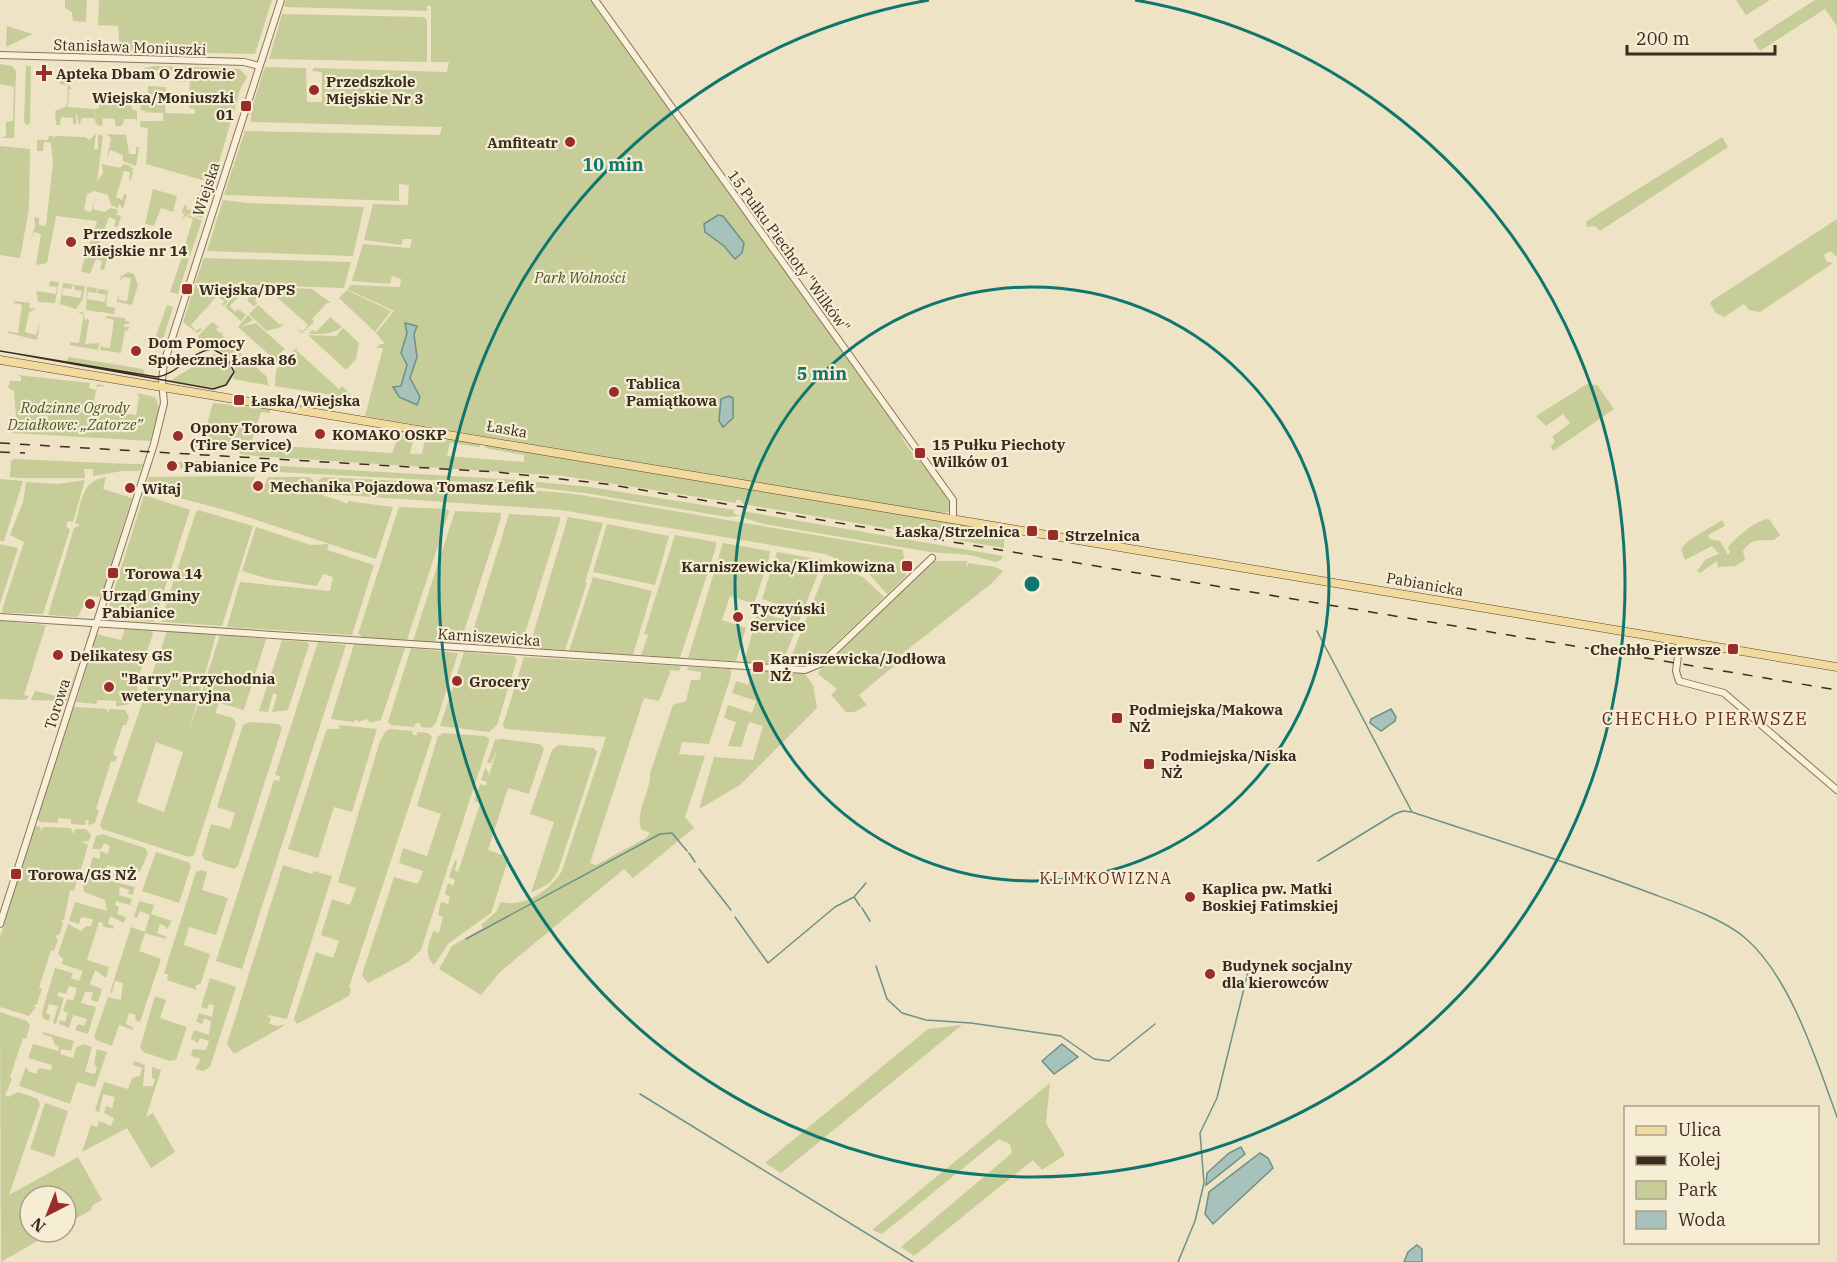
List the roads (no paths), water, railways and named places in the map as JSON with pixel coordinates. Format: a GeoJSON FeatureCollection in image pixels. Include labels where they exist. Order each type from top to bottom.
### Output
{"type":"FeatureCollection","features":[{"type":"Feature","properties":{"kind":"main road","name":"Łaska"},"geometry":{"type":"LineString","coordinates":[[0,360],[1010,528]]}},
{"type":"Feature","properties":{"kind":"main road","name":"Pabianicka"},"geometry":{"type":"LineString","coordinates":[[1010,528],[1837,667]]}},
{"type":"Feature","properties":{"kind":"street","name":"Wiejska"},"geometry":{"type":"LineString","coordinates":[[162,388],[167,350],[281,0]]}},
{"type":"Feature","properties":{"kind":"street","name":"15 Pułku Piechoty \"Wilków\""},"geometry":{"type":"LineString","coordinates":[[595,0],[953,500],[953,518]]}},
{"type":"Feature","properties":{"kind":"street","name":"Stanisława Moniuszki"},"geometry":{"type":"LineString","coordinates":[[0,55],[238,62],[259,66]]}},
{"type":"Feature","properties":{"kind":"street","name":"Torowa"},"geometry":{"type":"LineString","coordinates":[[0,924],[159,427],[164,404],[162,388]]}},
{"type":"Feature","properties":{"kind":"street","name":"Karniszewicka"},"geometry":{"type":"LineString","coordinates":[[0,617],[808,670],[822,663],[932,558]]}},
{"type":"Feature","properties":{"kind":"street"},"geometry":{"type":"LineString","coordinates":[[1680,640],[1676,671],[1679,681],[1724,693],[1837,790]]}},
{"type":"Feature","properties":{"kind":"water"},"geometry":{"type":"Polygon","coordinates":[[[718,215],[723,216],[744,243],[742,253],[735,259],[724,246],[705,232],[704,224],[718,215]]]}},
{"type":"Feature","properties":{"kind":"water"},"geometry":{"type":"Polygon","coordinates":[[[405,323],[417,326],[414,334],[417,357],[410,378],[420,397],[417,405],[399,397],[393,387],[401,386],[407,365],[401,353],[407,333],[405,323]]]}},
{"type":"Feature","properties":{"kind":"water"},"geometry":{"type":"Polygon","coordinates":[[[729,396],[733,398],[733,418],[723,427],[719,421],[721,399],[729,396]]]}},
{"type":"Feature","properties":{"kind":"water"},"geometry":{"type":"Polygon","coordinates":[[[1391,709],[1396,717],[1395,721],[1381,731],[1370,723],[1371,719],[1391,709]]]}},
{"type":"Feature","properties":{"kind":"water"},"geometry":{"type":"Polygon","coordinates":[[[1062,1044],[1078,1057],[1054,1074],[1042,1061],[1062,1044]]]}},
{"type":"Feature","properties":{"kind":"water"},"geometry":{"type":"Polygon","coordinates":[[[1241,1147],[1245,1154],[1206,1185],[1207,1173],[1229,1153],[1241,1147]]]}},
{"type":"Feature","properties":{"kind":"water"},"geometry":{"type":"Polygon","coordinates":[[[1260,1153],[1268,1158],[1273,1168],[1213,1224],[1205,1214],[1209,1192],[1260,1153]]]}},
{"type":"Feature","properties":{"kind":"water"},"geometry":{"type":"Polygon","coordinates":[[[1417,1245],[1422,1249],[1422,1262],[1404,1262],[1408,1252],[1417,1245]]]}},
{"type":"Feature","properties":{"kind":"waterway"},"geometry":{"type":"LineString","coordinates":[[1317,631],[1412,812],[1616,880],[1710,917],[1744,937],[1775,973],[1788,996],[1811,1046],[1837,1117]]}},
{"type":"Feature","properties":{"kind":"waterway"},"geometry":{"type":"LineString","coordinates":[[1318,861],[1395,814],[1403,811],[1412,812]]}},
{"type":"Feature","properties":{"kind":"waterway"},"geometry":{"type":"LineString","coordinates":[[466,939],[660,834],[672,833],[687,851]]}},
{"type":"Feature","properties":{"kind":"waterway"},"geometry":{"type":"LineString","coordinates":[[689,853],[695,862]]}},
{"type":"Feature","properties":{"kind":"waterway"},"geometry":{"type":"LineString","coordinates":[[699,869],[731,910]]}},
{"type":"Feature","properties":{"kind":"waterway"},"geometry":{"type":"LineString","coordinates":[[860,906],[854,897],[866,883]]}},
{"type":"Feature","properties":{"kind":"waterway"},"geometry":{"type":"LineString","coordinates":[[735,917],[768,963],[835,907],[854,897]]}},
{"type":"Feature","properties":{"kind":"waterway"},"geometry":{"type":"LineString","coordinates":[[862,908],[870,921]]}},
{"type":"Feature","properties":{"kind":"waterway"},"geometry":{"type":"LineString","coordinates":[[1178,1262],[1195,1221],[1204,1183],[1200,1133],[1217,1098],[1250,964]]}},
{"type":"Feature","properties":{"kind":"waterway"},"geometry":{"type":"LineString","coordinates":[[876,966],[887,999],[902,1013],[926,1020],[971,1023],[1061,1036],[1094,1059],[1109,1061],[1155,1024]]}},
{"type":"Feature","properties":{"kind":"waterway"},"geometry":{"type":"LineString","coordinates":[[640,1094],[913,1262]]}},
{"type":"Feature","properties":{"kind":"tram line"},"geometry":{"type":"LineString","coordinates":[[0,351],[157,377],[172,372],[198,354],[213,349],[227,357],[234,372],[226,385],[213,389],[18,354]]}},
{"type":"Feature","properties":{"kind":"railway"},"geometry":{"type":"LineString","coordinates":[[0,443],[496,472],[606,484],[1837,690]]}},
{"type":"Feature","properties":{"kind":"railway"},"geometry":{"type":"LineString","coordinates":[[0,452],[25,453]]}},
{"type":"Feature","properties":{"kind":"place","name":"Apteka Dbam O Zdrowie"},"geometry":{"type":"Point","coordinates":[44,73]}},
{"type":"Feature","properties":{"kind":"place","name":"Przedszkole Miejskie Nr 3"},"geometry":{"type":"Point","coordinates":[314,90]}},
{"type":"Feature","properties":{"kind":"place","name":"Wiejska/Moniuszki 01"},"geometry":{"type":"Point","coordinates":[246,106]}},
{"type":"Feature","properties":{"kind":"place","name":"Amfiteatr"},"geometry":{"type":"Point","coordinates":[570,142]}},
{"type":"Feature","properties":{"kind":"place","name":"Przedszkole Miejskie nr 14"},"geometry":{"type":"Point","coordinates":[71,242]}},
{"type":"Feature","properties":{"kind":"place","name":"Wiejska/DPS"},"geometry":{"type":"Point","coordinates":[187,289]}},
{"type":"Feature","properties":{"kind":"place","name":"Dom Pomocy Społecznej Łaska 86"},"geometry":{"type":"Point","coordinates":[136,351]}},
{"type":"Feature","properties":{"kind":"place","name":"Tablica Pamiątkowa"},"geometry":{"type":"Point","coordinates":[614,392]}},
{"type":"Feature","properties":{"kind":"place","name":"Łaska/Wiejska"},"geometry":{"type":"Point","coordinates":[239,400]}},
{"type":"Feature","properties":{"kind":"place","name":"KOMAKO OSKP"},"geometry":{"type":"Point","coordinates":[320,434]}},
{"type":"Feature","properties":{"kind":"place","name":"Opony Torowa (Tire Service)"},"geometry":{"type":"Point","coordinates":[178,436]}},
{"type":"Feature","properties":{"kind":"place","name":"15 Pułku Piechoty Wilków 01"},"geometry":{"type":"Point","coordinates":[920,453]}},
{"type":"Feature","properties":{"kind":"place","name":"Pabianice Pc"},"geometry":{"type":"Point","coordinates":[172,466]}},
{"type":"Feature","properties":{"kind":"place","name":"Mechanika Pojazdowa Tomasz Lefik"},"geometry":{"type":"Point","coordinates":[258,486]}},
{"type":"Feature","properties":{"kind":"place","name":"Witaj"},"geometry":{"type":"Point","coordinates":[130,488]}},
{"type":"Feature","properties":{"kind":"place","name":"Łaska/Strzelnica"},"geometry":{"type":"Point","coordinates":[1032,531]}},
{"type":"Feature","properties":{"kind":"place","name":"Strzelnica"},"geometry":{"type":"Point","coordinates":[1053,535]}},
{"type":"Feature","properties":{"kind":"place","name":"Karniszewicka/Klimkowizna"},"geometry":{"type":"Point","coordinates":[907,566]}},
{"type":"Feature","properties":{"kind":"place","name":"Torowa 14"},"geometry":{"type":"Point","coordinates":[113,573]}},
{"type":"Feature","properties":{"kind":"place","name":"Urząd Gminy Pabianice"},"geometry":{"type":"Point","coordinates":[90,604]}},
{"type":"Feature","properties":{"kind":"place","name":"Tyczyński Service"},"geometry":{"type":"Point","coordinates":[738,617]}},
{"type":"Feature","properties":{"kind":"place","name":"Chechło Pierwsze"},"geometry":{"type":"Point","coordinates":[1733,649]}},
{"type":"Feature","properties":{"kind":"place","name":"Delikatesy GS"},"geometry":{"type":"Point","coordinates":[58,655]}},
{"type":"Feature","properties":{"kind":"place","name":"Karniszewicka/Jodłowa NŻ"},"geometry":{"type":"Point","coordinates":[758,667]}},
{"type":"Feature","properties":{"kind":"place","name":"Grocery"},"geometry":{"type":"Point","coordinates":[457,681]}},
{"type":"Feature","properties":{"kind":"place","name":"\"Barry\" Przychodnia weterynaryjna"},"geometry":{"type":"Point","coordinates":[109,687]}},
{"type":"Feature","properties":{"kind":"place","name":"Podmiejska/Makowa NŻ"},"geometry":{"type":"Point","coordinates":[1117,718]}},
{"type":"Feature","properties":{"kind":"place","name":"Podmiejska/Niska NŻ"},"geometry":{"type":"Point","coordinates":[1149,764]}},
{"type":"Feature","properties":{"kind":"place","name":"Torowa/GS NŻ"},"geometry":{"type":"Point","coordinates":[16,874]}},
{"type":"Feature","properties":{"kind":"place","name":"Kaplica pw. Matki Boskiej Fatimskiej"},"geometry":{"type":"Point","coordinates":[1190,897]}},
{"type":"Feature","properties":{"kind":"place","name":"Budynek socjalny dla kierowców"},"geometry":{"type":"Point","coordinates":[1210,974]}},
{"type":"Feature","properties":{"kind":"district","name":"CHECHŁO PIERWSZE"},"geometry":{"type":"Point","coordinates":[1705,718]}},
{"type":"Feature","properties":{"kind":"district","name":"KLIMKOWIZNA"},"geometry":{"type":"Point","coordinates":[1106,878]}},
{"type":"Feature","properties":{"kind":"park label","name":"Park Wolności"},"geometry":{"type":"Point","coordinates":[580,277]}},
{"type":"Feature","properties":{"kind":"park label","name":"Rodzinne Ogrody Działkowe: „Zatorze”"},"geometry":{"type":"Point","coordinates":[75,416]}}]}
